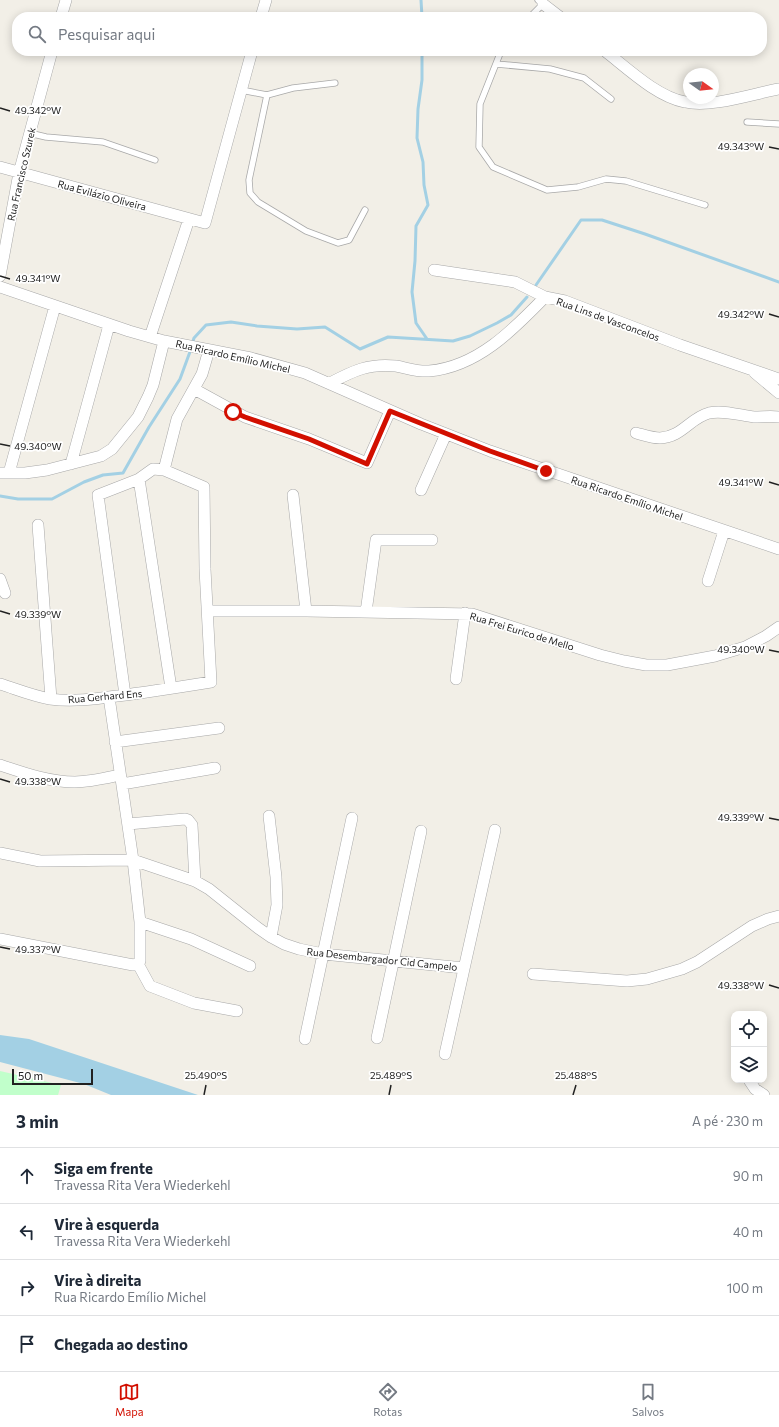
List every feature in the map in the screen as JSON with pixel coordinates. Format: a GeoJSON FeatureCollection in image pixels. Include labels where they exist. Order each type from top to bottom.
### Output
{"type":"FeatureCollection","features":[{"type":"Feature","properties":{"kind":"street"},"geometry":{"type":"LineString","coordinates":[[62,12],[66,0]]}},
{"type":"Feature","properties":{"kind":"street"},"geometry":{"type":"LineString","coordinates":[[262,12],[266,0]]}},
{"type":"Feature","properties":{"kind":"street"},"geometry":{"type":"LineString","coordinates":[[541,2],[554,12]]}},
{"type":"Feature","properties":{"kind":"street","name":"Rua Francisco Szurek"},"geometry":{"type":"LineString","coordinates":[[0,276],[19,173],[51,56]]}},
{"type":"Feature","properties":{"kind":"street"},"geometry":{"type":"LineString","coordinates":[[241,90],[251,56]]}},
{"type":"Feature","properties":{"kind":"street"},"geometry":{"type":"LineString","coordinates":[[612,56],[652,87],[667,96],[684,102],[696,104],[710,103],[779,89]]}},
{"type":"Feature","properties":{"kind":"street","name":"Rua Evilázio Oliveira"},"geometry":{"type":"LineString","coordinates":[[0,167],[205,223],[241,90]]}},
{"type":"Feature","properties":{"kind":"street"},"geometry":{"type":"LineString","coordinates":[[150,337],[189,219]]}},
{"type":"Feature","properties":{"kind":"street","name":"Rua Lins de Vasconcelos"},"geometry":{"type":"LineString","coordinates":[[434,270],[515,282],[545,297],[565,301],[680,345],[779,379]]}},
{"type":"Feature","properties":{"kind":"street","name":"Rua Ricardo Emílio Michel"},"geometry":{"type":"LineString","coordinates":[[0,287],[109,325],[164,341],[251,358],[311,375],[390,411],[520,462],[779,549]]}},
{"type":"Feature","properties":{"kind":"street"},"geometry":{"type":"LineString","coordinates":[[330,383],[355,370],[365,367],[385,365],[428,371],[450,367],[465,361],[479,354],[504,337],[515,328],[545,297]]}},
{"type":"Feature","properties":{"kind":"street"},"geometry":{"type":"LineString","coordinates":[[55,306],[5,473],[36,472],[101,456],[112,449],[138,417],[148,397],[164,341]]}},
{"type":"Feature","properties":{"kind":"street"},"geometry":{"type":"LineString","coordinates":[[71,464],[109,325]]}},
{"type":"Feature","properties":{"kind":"street"},"geometry":{"type":"LineString","coordinates":[[164,470],[177,419],[202,374],[209,350]]}},
{"type":"Feature","properties":{"kind":"street"},"geometry":{"type":"LineString","coordinates":[[750,369],[779,393]]}},
{"type":"Feature","properties":{"kind":"street"},"geometry":{"type":"LineString","coordinates":[[194,389],[245,417],[309,439],[367,464],[390,411]]}},
{"type":"Feature","properties":{"kind":"street"},"geometry":{"type":"LineString","coordinates":[[636,433],[662,438],[670,436],[678,433],[695,419],[717,412],[755,417],[779,417]]}},
{"type":"Feature","properties":{"kind":"street"},"geometry":{"type":"LineString","coordinates":[[421,490],[446,434]]}},
{"type":"Feature","properties":{"kind":"street"},"geometry":{"type":"LineString","coordinates":[[125,695],[98,496],[140,479],[153,469],[164,470],[204,487],[205,569],[208,611]]}},
{"type":"Feature","properties":{"kind":"street"},"geometry":{"type":"LineString","coordinates":[[140,479],[171,688]]}},
{"type":"Feature","properties":{"kind":"street"},"geometry":{"type":"LineString","coordinates":[[293,495],[306,611]]}},
{"type":"Feature","properties":{"kind":"street"},"geometry":{"type":"LineString","coordinates":[[38,525],[51,699]]}},
{"type":"Feature","properties":{"kind":"street"},"geometry":{"type":"LineString","coordinates":[[708,581],[724,531]]}},
{"type":"Feature","properties":{"kind":"street"},"geometry":{"type":"LineString","coordinates":[[366,612],[376,540],[432,540]]}},
{"type":"Feature","properties":{"kind":"street"},"geometry":{"type":"LineString","coordinates":[[0,579],[5,593]]}},
{"type":"Feature","properties":{"kind":"street","name":"Rua Frei Eurico de Mello"},"geometry":{"type":"LineString","coordinates":[[208,611],[465,614],[480,616],[600,655],[646,665],[667,665],[715,656],[745,647],[779,627]]}},
{"type":"Feature","properties":{"kind":"street","name":"Rua Gerhard Ens"},"geometry":{"type":"LineString","coordinates":[[0,684],[51,699],[81,700],[211,682],[208,611]]}},
{"type":"Feature","properties":{"kind":"street"},"geometry":{"type":"LineString","coordinates":[[456,679],[465,614]]}},
{"type":"Feature","properties":{"kind":"street"},"geometry":{"type":"LineString","coordinates":[[109,697],[133,860],[140,922],[140,961],[138,964],[150,986],[194,1003],[236,1011]]}},
{"type":"Feature","properties":{"kind":"street"},"geometry":{"type":"LineString","coordinates":[[115,742],[219,728]]}},
{"type":"Feature","properties":{"kind":"street"},"geometry":{"type":"LineString","coordinates":[[0,765],[41,777],[75,782],[121,779],[215,768]]}},
{"type":"Feature","properties":{"kind":"street"},"geometry":{"type":"LineString","coordinates":[[269,816],[277,898],[271,937]]}},
{"type":"Feature","properties":{"kind":"street"},"geometry":{"type":"LineString","coordinates":[[306,1039],[352,818]]}},
{"type":"Feature","properties":{"kind":"street"},"geometry":{"type":"LineString","coordinates":[[128,824],[188,820],[192,825],[195,882]]}},
{"type":"Feature","properties":{"kind":"street"},"geometry":{"type":"LineString","coordinates":[[445,1054],[495,830]]}},
{"type":"Feature","properties":{"kind":"street"},"geometry":{"type":"LineString","coordinates":[[377,1038],[421,831]]}},
{"type":"Feature","properties":{"kind":"street"},"geometry":{"type":"LineString","coordinates":[[0,853],[40,861],[133,860]]}},
{"type":"Feature","properties":{"kind":"street","name":"Rua Desembargador Cid Campelo"},"geometry":{"type":"LineString","coordinates":[[133,860],[195,882],[209,889],[271,937],[284,944],[299,949],[323,954],[464,968]]}},
{"type":"Feature","properties":{"kind":"street"},"geometry":{"type":"LineString","coordinates":[[533,974],[627,981],[647,979],[697,962],[752,926],[779,916]]}},
{"type":"Feature","properties":{"kind":"street"},"geometry":{"type":"LineString","coordinates":[[140,922],[191,939],[250,966]]}},
{"type":"Feature","properties":{"kind":"street"},"geometry":{"type":"LineString","coordinates":[[0,939],[133,965],[138,964]]}},
{"type":"Feature","properties":{"kind":"street"},"geometry":{"type":"LineString","coordinates":[[751,1083],[755,1089],[764,1095]]}},
{"type":"Feature","properties":{"kind":"lane"},"geometry":{"type":"LineString","coordinates":[[534,12],[541,2]]}},
{"type":"Feature","properties":{"kind":"lane"},"geometry":{"type":"LineString","coordinates":[[499,56],[480,104],[478,148],[493,167],[547,190],[578,187],[606,179],[626,181],[705,205]]}},
{"type":"Feature","properties":{"kind":"lane"},"geometry":{"type":"LineString","coordinates":[[496,64],[550,69],[584,78],[611,99]]}},
{"type":"Feature","properties":{"kind":"lane"},"geometry":{"type":"LineString","coordinates":[[241,90],[267,95],[293,88],[335,83]]}},
{"type":"Feature","properties":{"kind":"lane"},"geometry":{"type":"LineString","coordinates":[[267,95],[250,180],[250,193],[258,202],[306,231],[338,243],[349,240],[365,210]]}},
{"type":"Feature","properties":{"kind":"lane"},"geometry":{"type":"LineString","coordinates":[[747,122],[779,124]]}},
{"type":"Feature","properties":{"kind":"lane"},"geometry":{"type":"LineString","coordinates":[[30,133],[46,137],[103,142],[155,160]]}},
{"type":"Feature","properties":{"kind":"green space"},"geometry":{"type":"Polygon","coordinates":[[[0,1071],[61,1085],[58,1095],[0,1095],[0,1071]]]}},
{"type":"Feature","properties":{"kind":"water"},"geometry":{"type":"Polygon","coordinates":[[[0,1035],[29,1039],[198,1095],[111,1095],[84,1084],[0,1062],[0,1035]]]}},
{"type":"Feature","properties":{"kind":"waterway"},"geometry":{"type":"LineString","coordinates":[[421,0],[422,12]]}},
{"type":"Feature","properties":{"kind":"waterway"},"geometry":{"type":"LineString","coordinates":[[422,56],[422,80],[418,109],[417,138],[423,162],[424,185],[428,205],[416,226],[412,292],[416,323],[427,339]]}},
{"type":"Feature","properties":{"kind":"waterway"},"geometry":{"type":"LineString","coordinates":[[536,285],[581,220],[602,220],[779,282]]}},
{"type":"Feature","properties":{"kind":"waterway"},"geometry":{"type":"LineString","coordinates":[[192,344],[194,338],[206,325],[231,322],[257,326],[297,329],[325,327],[360,349],[388,337],[453,341],[470,336],[511,315],[527,297]]}},
{"type":"Feature","properties":{"kind":"waterway"},"geometry":{"type":"LineString","coordinates":[[0,496],[18,499],[52,499],[84,482],[103,475],[123,473],[149,427],[180,379],[191,349]]}},
{"type":"Feature","properties":{"kind":"route"},"geometry":{"type":"LineString","coordinates":[[233,412],[309,439],[367,464],[390,411],[490,451],[546,471]]}}]}
